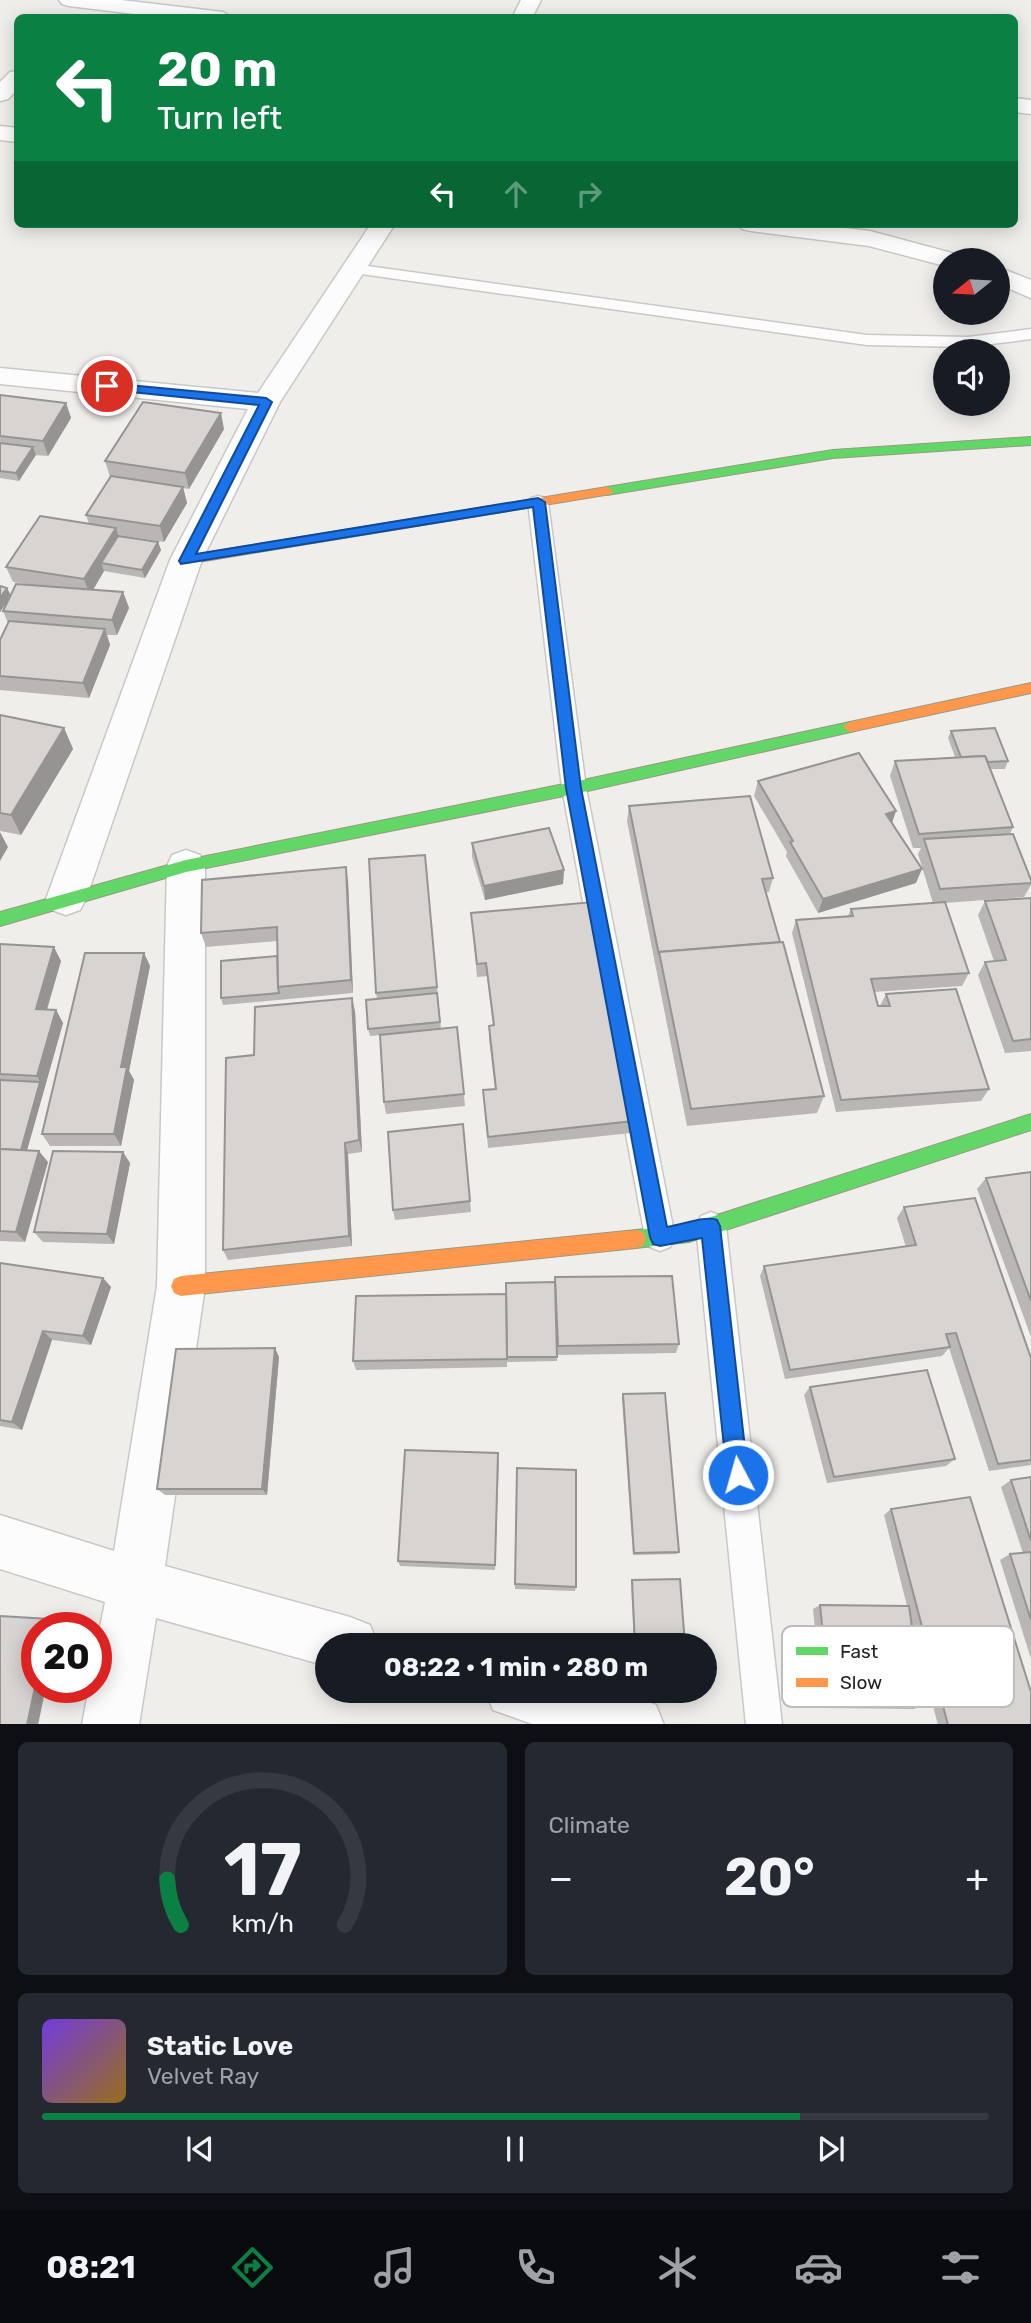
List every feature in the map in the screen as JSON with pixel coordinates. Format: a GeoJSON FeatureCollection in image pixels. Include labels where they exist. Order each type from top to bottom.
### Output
{"type":"FeatureCollection","features":[{"type":"Feature","properties":{"kind":"street"},"geometry":{"type":"LineString","coordinates":[[68,0],[193,14]]}},
{"type":"Feature","properties":{"kind":"street"},"geometry":{"type":"LineString","coordinates":[[82,14],[94,1]]}},
{"type":"Feature","properties":{"kind":"street"},"geometry":{"type":"LineString","coordinates":[[0,94],[14,80]]}},
{"type":"Feature","properties":{"kind":"street"},"geometry":{"type":"LineString","coordinates":[[65,899],[186,561],[266,402],[380,228]]}},
{"type":"Feature","properties":{"kind":"street"},"geometry":{"type":"LineString","coordinates":[[781,228],[870,240],[933,256]]}},
{"type":"Feature","properties":{"kind":"street"},"geometry":{"type":"LineString","coordinates":[[1010,280],[1031,290]]}},
{"type":"Feature","properties":{"kind":"street"},"geometry":{"type":"LineString","coordinates":[[0,376],[266,402]]}},
{"type":"Feature","properties":{"kind":"street"},"geometry":{"type":"LineString","coordinates":[[186,561],[833,454],[1031,441]]}},
{"type":"Feature","properties":{"kind":"street"},"geometry":{"type":"LineString","coordinates":[[0,919],[186,866],[574,788],[1031,688]]}},
{"type":"Feature","properties":{"kind":"street"},"geometry":{"type":"LineString","coordinates":[[110,1724],[135,1585],[181,1286],[186,866]]}},
{"type":"Feature","properties":{"kind":"street"},"geometry":{"type":"LineString","coordinates":[[181,1286],[689,1233],[1031,1122]]}},
{"type":"Feature","properties":{"kind":"street"},"geometry":{"type":"LineString","coordinates":[[0,1542],[135,1585],[315,1635]]}},
{"type":"Feature","properties":{"kind":"street"},"geometry":{"type":"LineString","coordinates":[[559,1703],[634,1724]]}},
{"type":"Feature","properties":{"kind":"lane"},"geometry":{"type":"LineString","coordinates":[[353,269],[867,340],[968,342],[1031,334]]}},
{"type":"Feature","properties":{"kind":"lane"},"geometry":{"type":"LineString","coordinates":[[538,502],[574,788],[660,1237]]}},
{"type":"Feature","properties":{"kind":"lane"},"geometry":{"type":"LineString","coordinates":[[711,1226],[764,1724]]}},
{"type":"Feature","properties":{"kind":"building"},"geometry":{"type":"Polygon","coordinates":[[[0,395],[66,403],[43,441],[0,436],[0,395]]]}},
{"type":"Feature","properties":{"kind":"building"},"geometry":{"type":"Polygon","coordinates":[[[143,402],[221,413],[185,473],[105,461],[143,402]]]}},
{"type":"Feature","properties":{"kind":"building"},"geometry":{"type":"Polygon","coordinates":[[[0,443],[33,447],[16,473],[0,471],[0,443]]]}},
{"type":"Feature","properties":{"kind":"building"},"geometry":{"type":"Polygon","coordinates":[[[111,476],[183,487],[160,526],[86,515],[111,476]]]}},
{"type":"Feature","properties":{"kind":"building"},"geometry":{"type":"Polygon","coordinates":[[[40,516],[116,528],[84,579],[6,567],[40,516]]]}},
{"type":"Feature","properties":{"kind":"building"},"geometry":{"type":"Polygon","coordinates":[[[118,536],[158,542],[142,570],[101,563],[118,536]]]}},
{"type":"Feature","properties":{"kind":"building"},"geometry":{"type":"Polygon","coordinates":[[[16,584],[123,592],[112,620],[3,611],[16,584]]]}},
{"type":"Feature","properties":{"kind":"building"},"geometry":{"type":"Polygon","coordinates":[[[0,586],[7,588],[0,598],[0,586]]]}},
{"type":"Feature","properties":{"kind":"building"},"geometry":{"type":"Polygon","coordinates":[[[9,621],[105,629],[83,683],[0,676],[0,640],[9,621]]]}},
{"type":"Feature","properties":{"kind":"building"},"geometry":{"type":"Polygon","coordinates":[[[0,715],[64,728],[11,815],[0,813],[0,715]]]}},
{"type":"Feature","properties":{"kind":"building"},"geometry":{"type":"Polygon","coordinates":[[[995,728],[1008,761],[988,762],[985,756],[961,757],[951,731],[995,728]]]}},
{"type":"Feature","properties":{"kind":"building"},"geometry":{"type":"Polygon","coordinates":[[[859,753],[896,811],[886,814],[922,869],[823,899],[758,781],[859,753]]]}},
{"type":"Feature","properties":{"kind":"building"},"geometry":{"type":"Polygon","coordinates":[[[985,756],[1013,827],[919,834],[895,761],[985,756]]]}},
{"type":"Feature","properties":{"kind":"building"},"geometry":{"type":"Polygon","coordinates":[[[750,796],[773,878],[762,879],[780,942],[659,952],[659,955],[629,806],[750,796]]]}},
{"type":"Feature","properties":{"kind":"building"},"geometry":{"type":"Polygon","coordinates":[[[549,828],[564,870],[484,886],[472,843],[549,828]]]}},
{"type":"Feature","properties":{"kind":"building"},"geometry":{"type":"Polygon","coordinates":[[[1013,834],[1031,883],[940,889],[924,839],[1013,834]]]}},
{"type":"Feature","properties":{"kind":"building"},"geometry":{"type":"Polygon","coordinates":[[[425,855],[437,987],[376,993],[369,859],[425,855]]]}},
{"type":"Feature","properties":{"kind":"building"},"geometry":{"type":"Polygon","coordinates":[[[346,867],[351,980],[278,987],[277,927],[201,933],[202,880],[346,867]]]}},
{"type":"Feature","properties":{"kind":"building"},"geometry":{"type":"Polygon","coordinates":[[[1031,898],[1031,1039],[1013,1041],[985,962],[1006,960],[985,901],[1031,898]]]}},
{"type":"Feature","properties":{"kind":"building"},"geometry":{"type":"Polygon","coordinates":[[[593,902],[633,1121],[488,1137],[483,1090],[496,1089],[489,1026],[494,1025],[486,963],[477,964],[471,913],[593,902]]]}},
{"type":"Feature","properties":{"kind":"building"},"geometry":{"type":"Polygon","coordinates":[[[945,902],[969,973],[871,979],[878,1006],[890,1006],[886,994],[956,989],[989,1089],[841,1100],[796,920],[853,916],[851,909],[945,902]]]}},
{"type":"Feature","properties":{"kind":"building"},"geometry":{"type":"Polygon","coordinates":[[[783,942],[824,1096],[691,1109],[659,952],[783,942]]]}},
{"type":"Feature","properties":{"kind":"building"},"geometry":{"type":"Polygon","coordinates":[[[0,944],[54,947],[36,1009],[56,1010],[37,1076],[0,1074],[0,944]]]}},
{"type":"Feature","properties":{"kind":"building"},"geometry":{"type":"Polygon","coordinates":[[[85,953],[144,953],[121,1067],[127,1067],[114,1134],[42,1134],[85,953]]]}},
{"type":"Feature","properties":{"kind":"building"},"geometry":{"type":"Polygon","coordinates":[[[277,956],[279,993],[221,998],[221,961],[277,956]]]}},
{"type":"Feature","properties":{"kind":"building"},"geometry":{"type":"Polygon","coordinates":[[[437,993],[440,1022],[368,1029],[366,1000],[437,993]]]}},
{"type":"Feature","properties":{"kind":"building"},"geometry":{"type":"Polygon","coordinates":[[[352,998],[359,1140],[345,1143],[349,1236],[223,1250],[226,1058],[254,1055],[255,1007],[352,998]]]}},
{"type":"Feature","properties":{"kind":"building"},"geometry":{"type":"Polygon","coordinates":[[[457,1027],[464,1094],[384,1102],[380,1035],[457,1027]]]}},
{"type":"Feature","properties":{"kind":"building"},"geometry":{"type":"Polygon","coordinates":[[[0,1080],[40,1082],[21,1150],[0,1149],[0,1080]]]}},
{"type":"Feature","properties":{"kind":"building"},"geometry":{"type":"Polygon","coordinates":[[[463,1124],[470,1201],[393,1210],[388,1132],[463,1124]]]}},
{"type":"Feature","properties":{"kind":"building"},"geometry":{"type":"Polygon","coordinates":[[[0,1149],[39,1151],[16,1232],[0,1231],[0,1149]]]}},
{"type":"Feature","properties":{"kind":"building"},"geometry":{"type":"Polygon","coordinates":[[[53,1151],[123,1152],[107,1234],[34,1232],[53,1151]]]}},
{"type":"Feature","properties":{"kind":"building"},"geometry":{"type":"Polygon","coordinates":[[[1031,1172],[1031,1301],[986,1178],[1031,1172]]]}},
{"type":"Feature","properties":{"kind":"building"},"geometry":{"type":"Polygon","coordinates":[[[975,1198],[1031,1358],[1031,1460],[998,1464],[956,1333],[946,1334],[950,1347],[790,1370],[764,1266],[916,1245],[904,1207],[975,1198]]]}},
{"type":"Feature","properties":{"kind":"building"},"geometry":{"type":"Polygon","coordinates":[[[0,1263],[103,1278],[83,1336],[43,1331],[12,1422],[0,1420],[0,1263]]]}},
{"type":"Feature","properties":{"kind":"building"},"geometry":{"type":"Polygon","coordinates":[[[672,1276],[679,1344],[558,1346],[555,1277],[672,1276]]]}},
{"type":"Feature","properties":{"kind":"building"},"geometry":{"type":"Polygon","coordinates":[[[555,1282],[557,1357],[507,1357],[506,1283],[555,1282]]]}},
{"type":"Feature","properties":{"kind":"building"},"geometry":{"type":"Polygon","coordinates":[[[506,1294],[507,1359],[353,1361],[356,1296],[506,1294]]]}},
{"type":"Feature","properties":{"kind":"building"},"geometry":{"type":"Polygon","coordinates":[[[275,1348],[262,1489],[157,1489],[176,1349],[275,1348]]]}},
{"type":"Feature","properties":{"kind":"building"},"geometry":{"type":"Polygon","coordinates":[[[927,1370],[955,1459],[834,1477],[810,1387],[927,1370]]]}},
{"type":"Feature","properties":{"kind":"building"},"geometry":{"type":"Polygon","coordinates":[[[665,1393],[679,1552],[634,1553],[623,1394],[665,1393]]]}},
{"type":"Feature","properties":{"kind":"building"},"geometry":{"type":"Polygon","coordinates":[[[405,1450],[498,1453],[495,1565],[398,1561],[405,1450]]]}},
{"type":"Feature","properties":{"kind":"building"},"geometry":{"type":"Polygon","coordinates":[[[517,1468],[576,1470],[576,1587],[515,1584],[517,1468]]]}},
{"type":"Feature","properties":{"kind":"building"},"geometry":{"type":"Polygon","coordinates":[[[1031,1477],[1031,1541],[1011,1480],[1031,1477]]]}},
{"type":"Feature","properties":{"kind":"building"},"geometry":{"type":"Polygon","coordinates":[[[970,1497],[1010,1626],[922,1626],[891,1509],[970,1497]]]}},
{"type":"Feature","properties":{"kind":"building"},"geometry":{"type":"Polygon","coordinates":[[[1031,1552],[1031,1620],[1010,1554],[1031,1552]]]}},
{"type":"Feature","properties":{"kind":"building"},"geometry":{"type":"Polygon","coordinates":[[[680,1579],[684,1633],[634,1633],[632,1580],[680,1579]]]}},
{"type":"Feature","properties":{"kind":"building"},"geometry":{"type":"Polygon","coordinates":[[[820,1605],[909,1606],[912,1626],[822,1626],[820,1605]]]}},
{"type":"Feature","properties":{"kind":"building"},"geometry":{"type":"Polygon","coordinates":[[[0,1616],[21,1617],[21,1703],[32,1703],[27,1724],[0,1724],[0,1616]]]}},
{"type":"Feature","properties":{"kind":"building"},"geometry":{"type":"Polygon","coordinates":[[[1014,1638],[1031,1692],[1031,1724],[948,1724],[943,1707],[1014,1707],[1014,1638]]]}},
{"type":"Feature","properties":{"kind":"traffic: fast"},"geometry":{"type":"LineString","coordinates":[[607,491],[833,454],[1031,441]]}},
{"type":"Feature","properties":{"kind":"traffic: fast"},"geometry":{"type":"LineString","coordinates":[[0,919],[186,866],[574,788],[850,727]]}},
{"type":"Feature","properties":{"kind":"traffic: fast"},"geometry":{"type":"LineString","coordinates":[[636,1239],[689,1233],[1031,1122]]}},
{"type":"Feature","properties":{"kind":"traffic: slow"},"geometry":{"type":"LineString","coordinates":[[186,560],[607,491]]}},
{"type":"Feature","properties":{"kind":"traffic: slow"},"geometry":{"type":"LineString","coordinates":[[850,727],[1031,688]]}},
{"type":"Feature","properties":{"kind":"traffic: slow"},"geometry":{"type":"LineString","coordinates":[[181,1286],[636,1239]]}},
{"type":"Feature","properties":{"kind":"route"},"geometry":{"type":"LineString","coordinates":[[107,386],[266,402],[186,561],[538,502],[574,788],[660,1237],[689,1233],[711,1226],[738,1475]]}}]}
